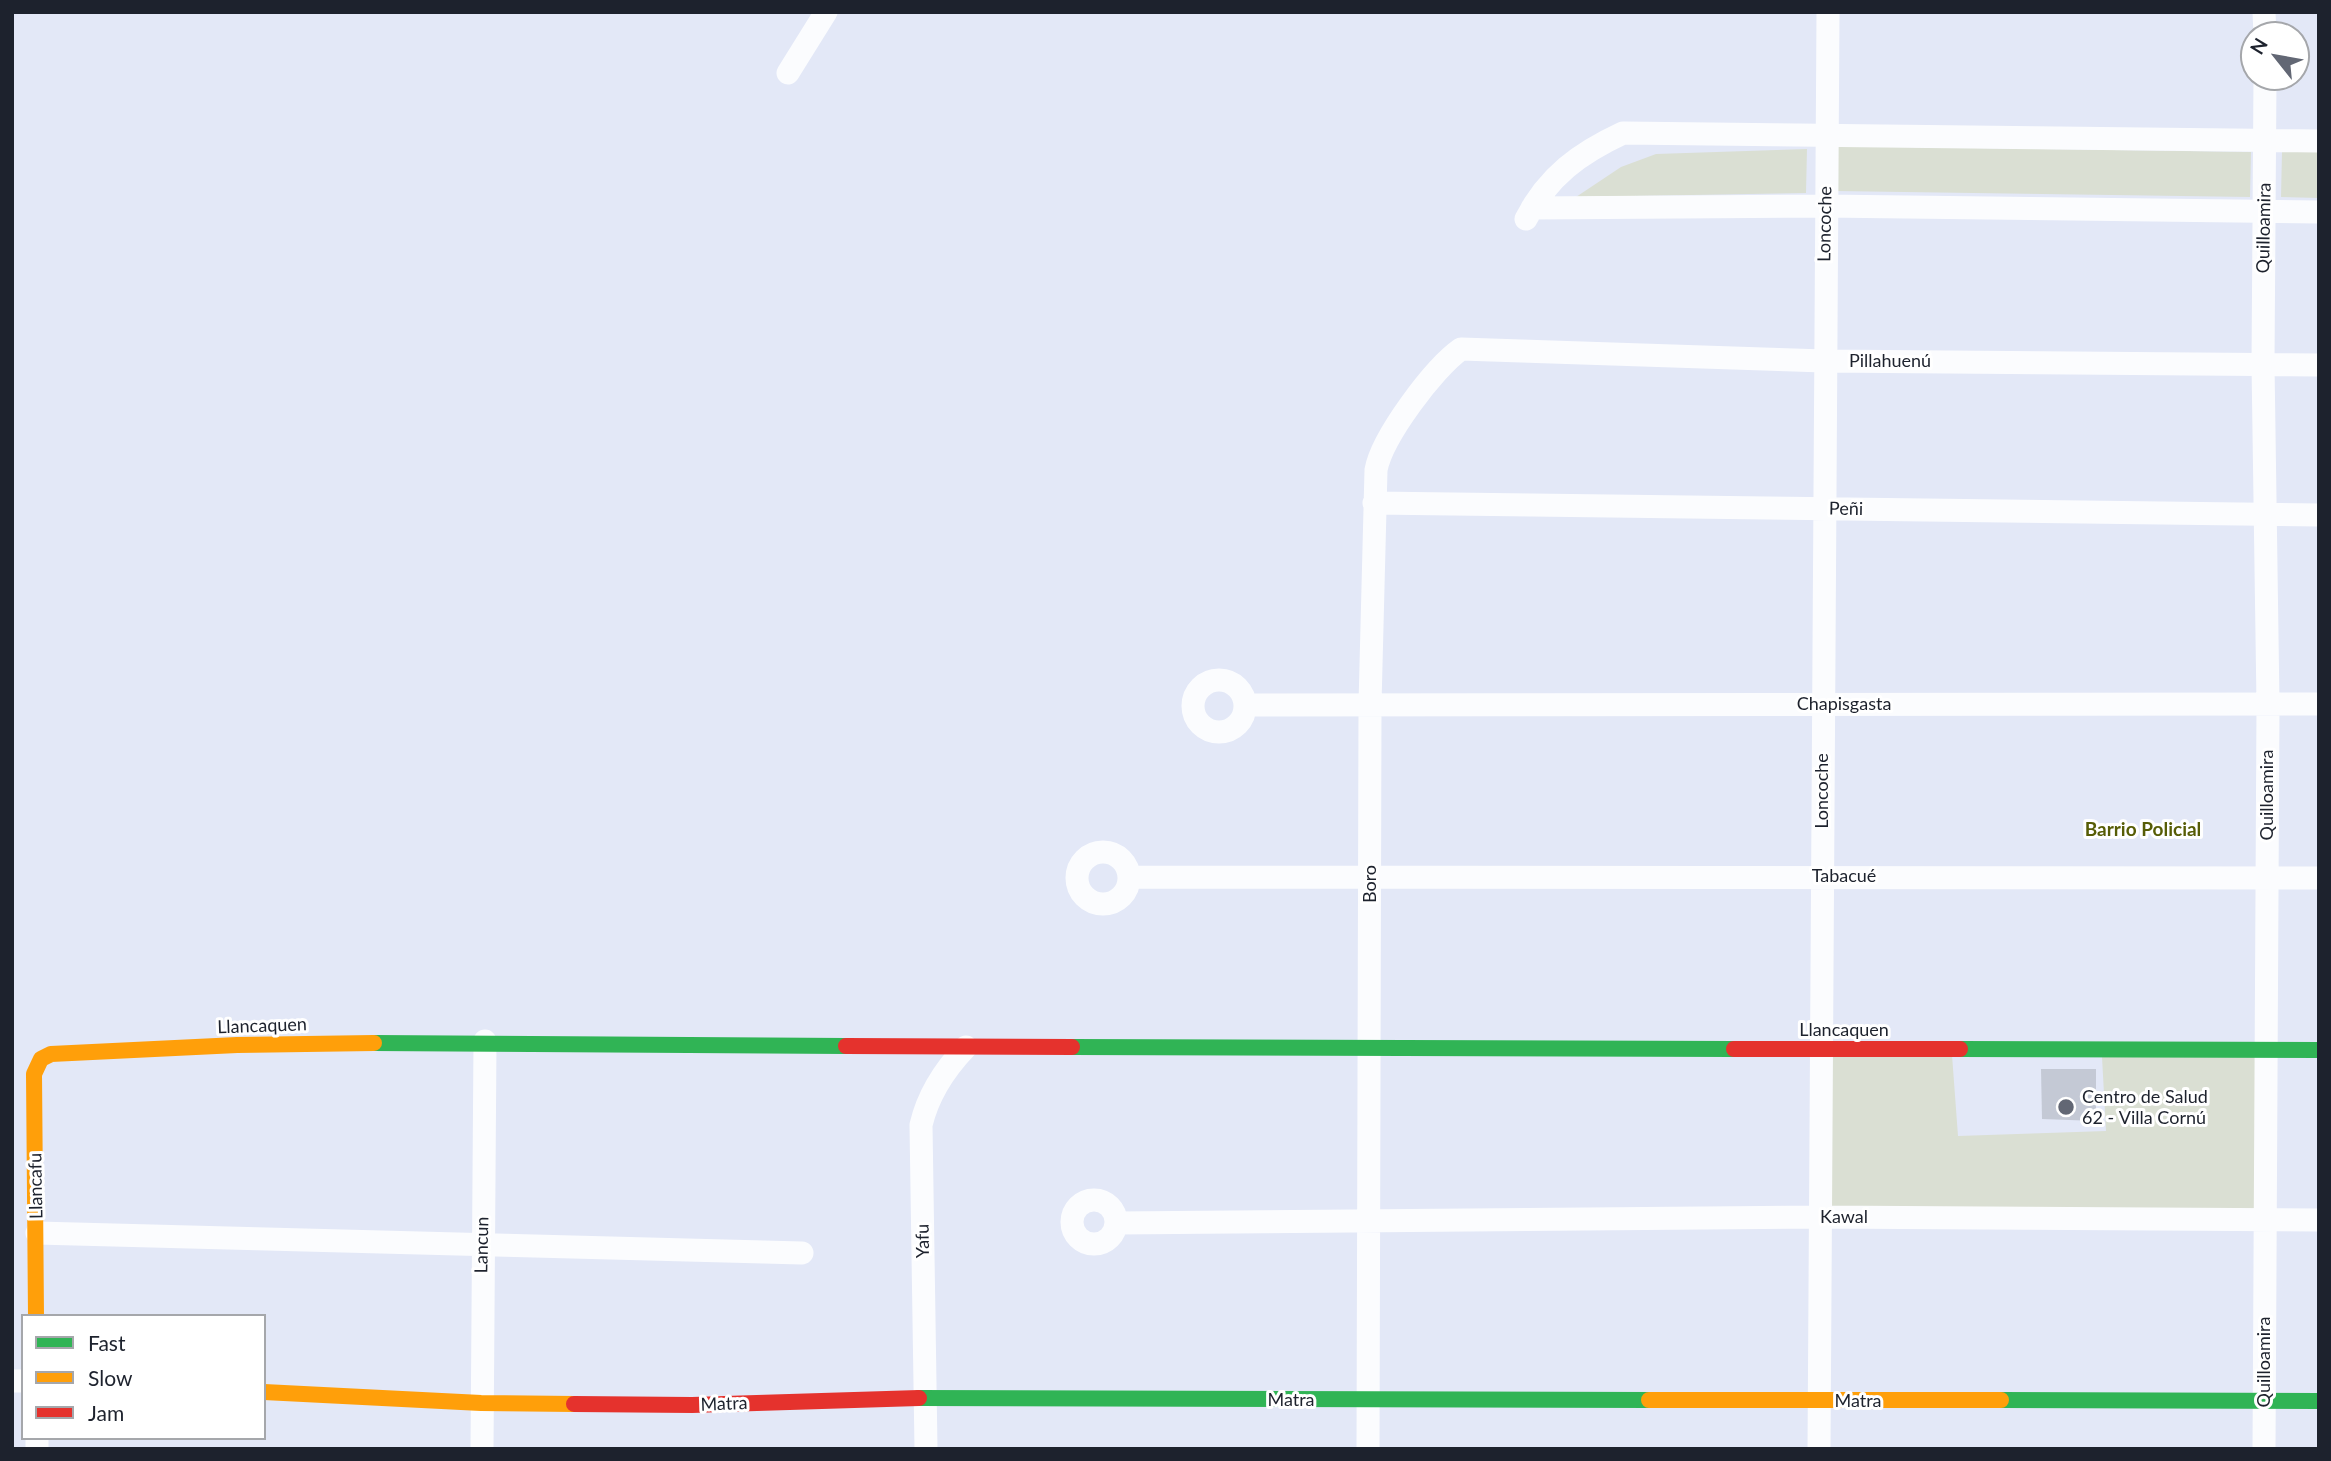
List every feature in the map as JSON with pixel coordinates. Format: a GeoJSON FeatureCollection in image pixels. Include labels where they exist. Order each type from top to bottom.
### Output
{"type":"FeatureCollection","features":[{"type":"Feature","properties":{"kind":"street"},"geometry":{"type":"LineString","coordinates":[[788,73],[826,12]]}},
{"type":"Feature","properties":{"kind":"street","name":"Loncoche"},"geometry":{"type":"LineString","coordinates":[[1819,1449],[1824,206],[1828,12]]}},
{"type":"Feature","properties":{"kind":"street","name":"Quilloamira"},"geometry":{"type":"LineString","coordinates":[[2264,1449],[2268,704],[2263,364],[2265,91]]}},
{"type":"Feature","properties":{"kind":"street"},"geometry":{"type":"LineString","coordinates":[[2319,141],[1623,133],[1567,164],[1529,214],[1824,206],[2319,212]]}},
{"type":"Feature","properties":{"kind":"street","name":"Pillahuenú"},"geometry":{"type":"LineString","coordinates":[[1461,349],[1824,361],[2319,365]]}},
{"type":"Feature","properties":{"kind":"street","name":"Boro"},"geometry":{"type":"LineString","coordinates":[[1368,1449],[1370,704],[1376,470],[1382,447],[1441,366],[1461,349]]}},
{"type":"Feature","properties":{"kind":"street","name":"Peñi"},"geometry":{"type":"LineString","coordinates":[[1374,503],[2319,515]]}},
{"type":"Feature","properties":{"kind":"street","name":"Chapisgasta"},"geometry":{"type":"LineString","coordinates":[[1245,705],[2319,704]]}},
{"type":"Feature","properties":{"kind":"street","name":"Tabacué"},"geometry":{"type":"LineString","coordinates":[[1129,877],[2319,878]]}},
{"type":"Feature","properties":{"kind":"street","name":"Llancaquen"},"geometry":{"type":"LineString","coordinates":[[41,1059],[51,1054],[237,1045],[485,1041],[967,1047],[2319,1050]]}},
{"type":"Feature","properties":{"kind":"street","name":"Lancun"},"geometry":{"type":"LineString","coordinates":[[482,1449],[481,1245],[485,1041]]}},
{"type":"Feature","properties":{"kind":"street","name":"Yafu"},"geometry":{"type":"LineString","coordinates":[[926,1449],[921,1125],[932,1092],[951,1063],[967,1047]]}},
{"type":"Feature","properties":{"kind":"street","name":"Llancafu"},"geometry":{"type":"LineString","coordinates":[[36,1314],[34,1074],[41,1059]]}},
{"type":"Feature","properties":{"kind":"street","name":"Kawal"},"geometry":{"type":"LineString","coordinates":[[1117,1223],[1820,1217],[2319,1220]]}},
{"type":"Feature","properties":{"kind":"street"},"geometry":{"type":"LineString","coordinates":[[37,1233],[802,1253]]}},
{"type":"Feature","properties":{"kind":"street","name":"Matra"},"geometry":{"type":"LineString","coordinates":[[266,1392],[481,1403],[692,1405],[926,1398],[2319,1401]]}},
{"type":"Feature","properties":{"kind":"shaded area"},"geometry":{"type":"Polygon","coordinates":[[[1836,146],[2251,152],[2250,197],[1835,191],[1836,146]]]}},
{"type":"Feature","properties":{"kind":"shaded area"},"geometry":{"type":"Polygon","coordinates":[[[1807,149],[1806,193],[1576,197],[1621,167],[1656,154],[1807,149]]]}},
{"type":"Feature","properties":{"kind":"shaded area"},"geometry":{"type":"Polygon","coordinates":[[[2282,152],[2319,152],[2319,198],[2281,197],[2282,152]]]}},
{"type":"Feature","properties":{"kind":"shaded area"},"geometry":{"type":"Polygon","coordinates":[[[1952,1055],[1958,1136],[2106,1131],[2102,1057],[2258,1055],[2257,1211],[1826,1211],[1829,1057],[1952,1055]]]}},
{"type":"Feature","properties":{"kind":"building"},"geometry":{"type":"Polygon","coordinates":[[[2041,1069],[2096,1069],[2096,1121],[2042,1119],[2041,1069]]]}},
{"type":"Feature","properties":{"kind":"traffic: fast"},"geometry":{"type":"LineString","coordinates":[[374,1043],[846,1046]]}},
{"type":"Feature","properties":{"kind":"traffic: fast"},"geometry":{"type":"LineString","coordinates":[[1072,1047],[1734,1049]]}},
{"type":"Feature","properties":{"kind":"traffic: fast"},"geometry":{"type":"LineString","coordinates":[[1960,1049],[2319,1050]]}},
{"type":"Feature","properties":{"kind":"traffic: fast"},"geometry":{"type":"LineString","coordinates":[[919,1398],[1649,1400]]}},
{"type":"Feature","properties":{"kind":"traffic: fast"},"geometry":{"type":"LineString","coordinates":[[2001,1400],[2319,1401]]}},
{"type":"Feature","properties":{"kind":"traffic: slow"},"geometry":{"type":"LineString","coordinates":[[36,1314],[34,1074],[41,1059],[51,1054],[237,1045],[374,1043]]}},
{"type":"Feature","properties":{"kind":"traffic: slow"},"geometry":{"type":"LineString","coordinates":[[266,1392],[481,1403],[574,1404]]}},
{"type":"Feature","properties":{"kind":"traffic: slow"},"geometry":{"type":"LineString","coordinates":[[1649,1400],[2001,1400]]}},
{"type":"Feature","properties":{"kind":"traffic: jam"},"geometry":{"type":"LineString","coordinates":[[846,1046],[1072,1047]]}},
{"type":"Feature","properties":{"kind":"traffic: jam"},"geometry":{"type":"LineString","coordinates":[[1734,1049],[1960,1049]]}},
{"type":"Feature","properties":{"kind":"traffic: jam"},"geometry":{"type":"LineString","coordinates":[[574,1404],[692,1405],[919,1398]]}},
{"type":"Feature","properties":{"kind":"place","name":"Centro de Salud 62 - Villa Cornú"},"geometry":{"type":"Point","coordinates":[2066,1107]}},
{"type":"Feature","properties":{"kind":"district","name":"Barrio Policial"},"geometry":{"type":"Point","coordinates":[2143,830]}}]}
